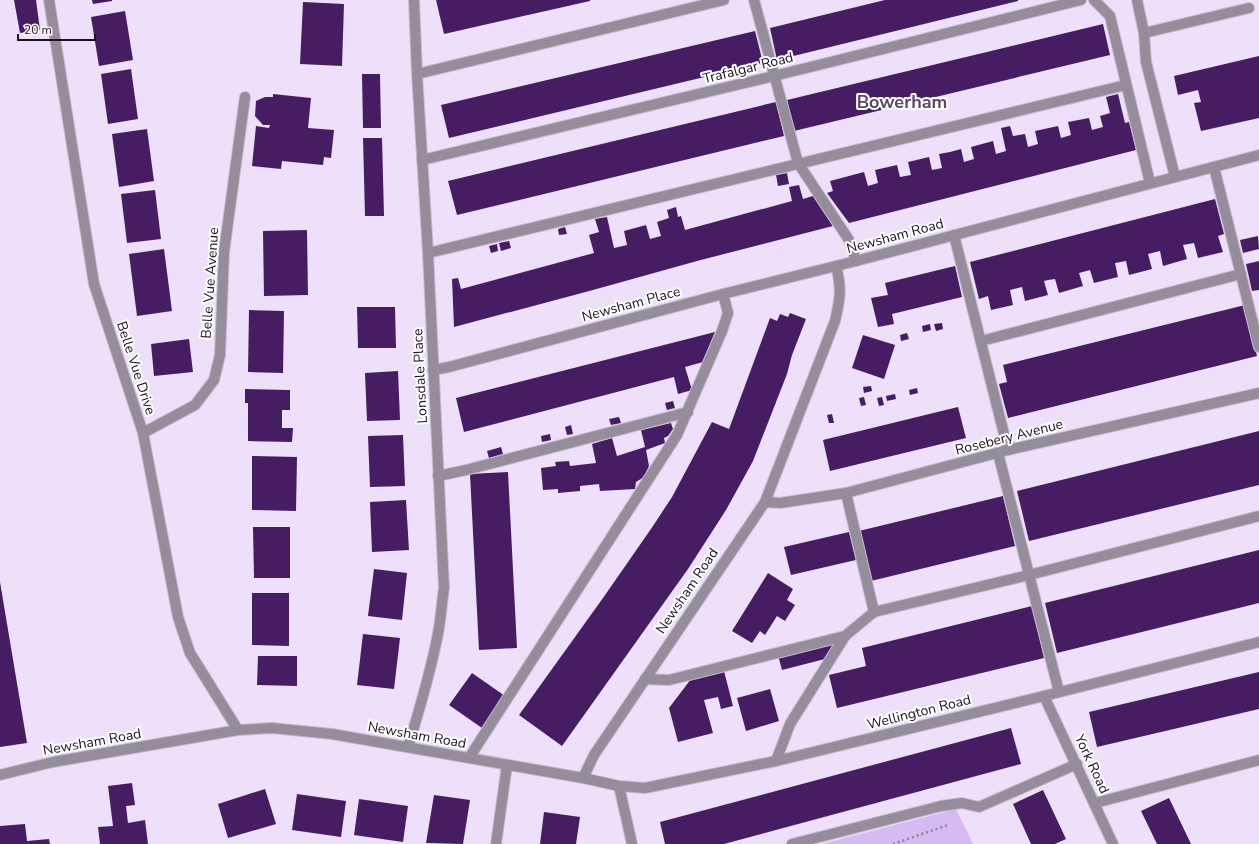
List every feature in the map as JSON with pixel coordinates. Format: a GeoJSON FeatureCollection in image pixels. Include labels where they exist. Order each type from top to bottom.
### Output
{"type":"FeatureCollection","features":[{"type":"Feature","properties":{"kind":"street","name":"Belle Vue Drive"},"geometry":{"type":"LineString","coordinates":[[49,0],[94,284],[143,433],[178,617],[190,653],[238,730]]}},
{"type":"Feature","properties":{"kind":"street","name":"Lonsdale Place"},"geometry":{"type":"LineString","coordinates":[[408,747],[430,669],[439,628],[444,588],[428,253],[416,74],[414,0]]}},
{"type":"Feature","properties":{"kind":"street"},"geometry":{"type":"LineString","coordinates":[[416,74],[724,0]]}},
{"type":"Feature","properties":{"kind":"street"},"geometry":{"type":"LineString","coordinates":[[754,0],[798,163],[849,240],[856,261]]}},
{"type":"Feature","properties":{"kind":"street","name":"Trafalgar Road"},"geometry":{"type":"LineString","coordinates":[[422,160],[774,76],[1081,0]]}},
{"type":"Feature","properties":{"kind":"street"},"geometry":{"type":"LineString","coordinates":[[1094,0],[1110,16],[1150,183]]}},
{"type":"Feature","properties":{"kind":"street"},"geometry":{"type":"LineString","coordinates":[[1137,0],[1144,33],[1146,62],[1175,177]]}},
{"type":"Feature","properties":{"kind":"street"},"geometry":{"type":"LineString","coordinates":[[1144,33],[1249,8]]}},
{"type":"Feature","properties":{"kind":"street"},"geometry":{"type":"LineString","coordinates":[[428,253],[1126,84]]}},
{"type":"Feature","properties":{"kind":"street","name":"Belle Vue Avenue"},"geometry":{"type":"LineString","coordinates":[[143,433],[194,405],[214,380],[220,355],[224,252],[245,98]]}},
{"type":"Feature","properties":{"kind":"street","name":"Newsham Road"},"geometry":{"type":"LineString","coordinates":[[0,775],[53,762],[238,730],[272,728],[332,734],[582,778],[594,754],[764,502],[835,321],[840,299],[840,281],[836,266],[1259,155]]}},
{"type":"Feature","properties":{"kind":"street"},"geometry":{"type":"LineString","coordinates":[[1214,167],[1259,347]]}},
{"type":"Feature","properties":{"kind":"street"},"geometry":{"type":"LineString","coordinates":[[954,235],[981,341],[1029,574],[1059,692]]}},
{"type":"Feature","properties":{"kind":"street","name":"Newsham Place"},"geometry":{"type":"LineString","coordinates":[[433,370],[836,266]]}},
{"type":"Feature","properties":{"kind":"street"},"geometry":{"type":"LineString","coordinates":[[981,341],[1241,274]]}},
{"type":"Feature","properties":{"kind":"street"},"geometry":{"type":"LineString","coordinates":[[469,758],[677,436],[722,331],[728,313],[723,294]]}},
{"type":"Feature","properties":{"kind":"street","name":"Rosebery Avenue"},"geometry":{"type":"LineString","coordinates":[[764,502],[780,503],[846,493],[1003,451],[1259,393]]}},
{"type":"Feature","properties":{"kind":"street"},"geometry":{"type":"LineString","coordinates":[[438,476],[688,412]]}},
{"type":"Feature","properties":{"kind":"street"},"geometry":{"type":"LineString","coordinates":[[846,493],[874,612]]}},
{"type":"Feature","properties":{"kind":"street"},"geometry":{"type":"LineString","coordinates":[[776,761],[790,724],[845,636],[874,612],[1259,516]]}},
{"type":"Feature","properties":{"kind":"street"},"geometry":{"type":"LineString","coordinates":[[645,679],[670,680],[845,636]]}},
{"type":"Feature","properties":{"kind":"street","name":"Wellington Road"},"geometry":{"type":"LineString","coordinates":[[582,778],[618,786],[645,788],[776,761],[1259,642]]}},
{"type":"Feature","properties":{"kind":"street","name":"York Road"},"geometry":{"type":"LineString","coordinates":[[1044,696],[1114,844]]}},
{"type":"Feature","properties":{"kind":"street"},"geometry":{"type":"LineString","coordinates":[[1095,803],[1259,760]]}},
{"type":"Feature","properties":{"kind":"street"},"geometry":{"type":"LineString","coordinates":[[792,844],[941,806],[962,803],[979,808],[1077,764]]}},
{"type":"Feature","properties":{"kind":"street"},"geometry":{"type":"LineString","coordinates":[[496,844],[507,765]]}},
{"type":"Feature","properties":{"kind":"street"},"geometry":{"type":"LineString","coordinates":[[618,786],[632,844]]}},
{"type":"Feature","properties":{"kind":"path"},"geometry":{"type":"LineString","coordinates":[[893,844],[954,823]]}},
{"type":"Feature","properties":{"kind":"shaded area"},"geometry":{"type":"Polygon","coordinates":[[[956,809],[973,844],[822,844],[956,809]]]}},
{"type":"Feature","properties":{"kind":"building"},"geometry":{"type":"Polygon","coordinates":[[[14,0],[36,0],[40,30],[20,33],[14,0]]]}},
{"type":"Feature","properties":{"kind":"building"},"geometry":{"type":"Polygon","coordinates":[[[92,0],[112,0],[112,1],[93,4],[92,0]]]}},
{"type":"Feature","properties":{"kind":"building"},"geometry":{"type":"Polygon","coordinates":[[[436,0],[590,0],[590,1],[444,34],[436,0]]]}},
{"type":"Feature","properties":{"kind":"building"},"geometry":{"type":"Polygon","coordinates":[[[885,0],[1018,1],[777,60],[770,28],[885,0]]]}},
{"type":"Feature","properties":{"kind":"building"},"geometry":{"type":"Polygon","coordinates":[[[303,2],[344,4],[342,66],[300,64],[303,2]]]}},
{"type":"Feature","properties":{"kind":"building"},"geometry":{"type":"Polygon","coordinates":[[[125,11],[133,60],[99,66],[91,17],[125,11]]]}},
{"type":"Feature","properties":{"kind":"building"},"geometry":{"type":"Polygon","coordinates":[[[1103,24],[1110,55],[794,131],[787,100],[1103,24]]]}},
{"type":"Feature","properties":{"kind":"building"},"geometry":{"type":"Polygon","coordinates":[[[755,31],[763,63],[449,138],[441,105],[755,31]]]}},
{"type":"Feature","properties":{"kind":"building"},"geometry":{"type":"Polygon","coordinates":[[[1259,56],[1259,118],[1201,131],[1194,103],[1201,102],[1198,90],[1178,95],[1174,76],[1259,56]]]}},
{"type":"Feature","properties":{"kind":"building"},"geometry":{"type":"Polygon","coordinates":[[[131,69],[138,119],[108,124],[101,74],[131,69]]]}},
{"type":"Feature","properties":{"kind":"building"},"geometry":{"type":"Polygon","coordinates":[[[362,74],[380,74],[381,128],[363,128],[362,74]]]}},
{"type":"Feature","properties":{"kind":"building"},"geometry":{"type":"Polygon","coordinates":[[[273,94],[311,98],[308,128],[334,130],[331,158],[324,157],[323,165],[282,161],[281,169],[252,166],[256,126],[269,128],[270,125],[263,125],[255,116],[256,101],[265,97],[273,97],[273,94]]]}},
{"type":"Feature","properties":{"kind":"building"},"geometry":{"type":"Polygon","coordinates":[[[1118,94],[1125,123],[1129,122],[1136,150],[849,223],[827,193],[833,191],[830,181],[864,172],[868,186],[878,183],[875,170],[897,165],[900,177],[911,175],[908,162],[929,157],[932,170],[942,168],[939,154],[961,149],[964,162],[974,159],[971,147],[993,141],[996,154],[1006,151],[1001,128],[1010,126],[1013,136],[1025,134],[1028,147],[1038,144],[1035,131],[1058,126],[1061,138],[1071,135],[1068,122],[1089,118],[1092,130],[1103,127],[1100,116],[1110,113],[1106,97],[1118,94]]]}},
{"type":"Feature","properties":{"kind":"building"},"geometry":{"type":"Polygon","coordinates":[[[776,102],[784,136],[457,215],[448,181],[776,102]]]}},
{"type":"Feature","properties":{"kind":"building"},"geometry":{"type":"Polygon","coordinates":[[[147,129],[154,181],[119,187],[112,134],[147,129]]]}},
{"type":"Feature","properties":{"kind":"building"},"geometry":{"type":"Polygon","coordinates":[[[363,138],[382,138],[384,216],[365,216],[363,138]]]}},
{"type":"Feature","properties":{"kind":"building"},"geometry":{"type":"Polygon","coordinates":[[[787,173],[789,184],[778,186],[776,175],[787,173]]]}},
{"type":"Feature","properties":{"kind":"building"},"geometry":{"type":"Polygon","coordinates":[[[799,185],[803,199],[813,196],[833,226],[697,261],[454,327],[452,279],[458,278],[461,289],[594,253],[589,235],[599,232],[595,219],[607,217],[614,248],[627,245],[624,231],[646,225],[650,239],[661,236],[657,222],[669,218],[667,210],[676,207],[678,217],[681,216],[685,230],[792,201],[789,187],[799,185]]]}},
{"type":"Feature","properties":{"kind":"building"},"geometry":{"type":"Polygon","coordinates":[[[155,190],[161,239],[127,243],[121,194],[155,190]]]}},
{"type":"Feature","properties":{"kind":"building"},"geometry":{"type":"Polygon","coordinates":[[[1215,199],[1224,234],[1218,236],[1223,252],[1198,258],[1194,243],[1183,245],[1187,259],[1163,266],[1160,251],[1148,254],[1152,269],[1129,275],[1126,261],[1115,263],[1118,277],[1094,283],[1090,270],[1079,273],[1083,286],[1059,293],[1055,279],[1044,281],[1048,295],[1025,301],[1022,287],[1010,290],[1013,305],[991,310],[988,296],[979,299],[970,262],[1215,199]]]}},
{"type":"Feature","properties":{"kind":"building"},"geometry":{"type":"Polygon","coordinates":[[[565,227],[567,234],[559,235],[558,229],[565,227]]]}},
{"type":"Feature","properties":{"kind":"building"},"geometry":{"type":"Polygon","coordinates":[[[307,230],[308,295],[264,296],[263,231],[307,230]]]}},
{"type":"Feature","properties":{"kind":"building"},"geometry":{"type":"Polygon","coordinates":[[[1258,236],[1259,249],[1243,253],[1240,240],[1258,236]]]}},
{"type":"Feature","properties":{"kind":"building"},"geometry":{"type":"Polygon","coordinates":[[[509,241],[511,248],[501,251],[499,243],[509,241]]]}},
{"type":"Feature","properties":{"kind":"building"},"geometry":{"type":"Polygon","coordinates":[[[497,244],[498,251],[491,253],[489,246],[497,244]]]}},
{"type":"Feature","properties":{"kind":"building"},"geometry":{"type":"Polygon","coordinates":[[[164,249],[172,311],[137,316],[129,254],[164,249]]]}},
{"type":"Feature","properties":{"kind":"building"},"geometry":{"type":"Polygon","coordinates":[[[1259,261],[1259,290],[1252,291],[1246,264],[1259,261]]]}},
{"type":"Feature","properties":{"kind":"building"},"geometry":{"type":"Polygon","coordinates":[[[955,266],[962,297],[892,314],[894,324],[878,327],[871,298],[888,295],[885,283],[955,266]]]}},
{"type":"Feature","properties":{"kind":"building"},"geometry":{"type":"Polygon","coordinates":[[[1245,305],[1257,356],[1008,418],[999,384],[1007,382],[1003,365],[1245,305]]]}},
{"type":"Feature","properties":{"kind":"building"},"geometry":{"type":"Polygon","coordinates":[[[357,307],[395,307],[396,348],[358,348],[357,307]]]}},
{"type":"Feature","properties":{"kind":"building"},"geometry":{"type":"Polygon","coordinates":[[[249,310],[284,311],[283,373],[248,372],[249,310]]]}},
{"type":"Feature","properties":{"kind":"building"},"geometry":{"type":"Polygon","coordinates":[[[790,313],[806,319],[792,355],[787,374],[753,461],[726,510],[688,569],[562,746],[519,715],[653,526],[672,497],[712,422],[729,429],[770,318],[777,321],[780,314],[788,317],[790,313]]]}},
{"type":"Feature","properties":{"kind":"building"},"geometry":{"type":"Polygon","coordinates":[[[942,323],[943,329],[936,331],[934,324],[942,323]]]}},
{"type":"Feature","properties":{"kind":"building"},"geometry":{"type":"Polygon","coordinates":[[[930,324],[931,330],[923,332],[922,326],[930,324]]]}},
{"type":"Feature","properties":{"kind":"building"},"geometry":{"type":"Polygon","coordinates":[[[715,332],[703,362],[685,367],[692,390],[678,394],[674,377],[464,432],[456,398],[715,332]]]}},
{"type":"Feature","properties":{"kind":"building"},"geometry":{"type":"Polygon","coordinates":[[[907,333],[909,339],[901,341],[900,335],[907,333]]]}},
{"type":"Feature","properties":{"kind":"building"},"geometry":{"type":"Polygon","coordinates":[[[863,335],[895,345],[884,379],[852,368],[863,335]]]}},
{"type":"Feature","properties":{"kind":"building"},"geometry":{"type":"Polygon","coordinates":[[[189,339],[193,372],[154,376],[151,344],[189,339]]]}},
{"type":"Feature","properties":{"kind":"building"},"geometry":{"type":"Polygon","coordinates":[[[398,371],[400,420],[367,421],[365,373],[398,371]]]}},
{"type":"Feature","properties":{"kind":"building"},"geometry":{"type":"Polygon","coordinates":[[[871,386],[872,391],[864,393],[863,387],[871,386]]]}},
{"type":"Feature","properties":{"kind":"building"},"geometry":{"type":"Polygon","coordinates":[[[917,388],[918,393],[910,395],[909,390],[917,388]]]}},
{"type":"Feature","properties":{"kind":"building"},"geometry":{"type":"Polygon","coordinates":[[[245,389],[290,390],[290,410],[282,410],[282,428],[293,428],[292,442],[248,441],[248,403],[245,403],[245,389]]]}},
{"type":"Feature","properties":{"kind":"building"},"geometry":{"type":"Polygon","coordinates":[[[895,394],[896,399],[887,401],[886,396],[895,394]]]}},
{"type":"Feature","properties":{"kind":"building"},"geometry":{"type":"Polygon","coordinates":[[[864,397],[866,405],[861,406],[859,398],[864,397]]]}},
{"type":"Feature","properties":{"kind":"building"},"geometry":{"type":"Polygon","coordinates":[[[882,397],[884,405],[879,406],[877,398],[882,397]]]}},
{"type":"Feature","properties":{"kind":"building"},"geometry":{"type":"Polygon","coordinates":[[[673,401],[675,408],[667,410],[665,403],[673,401]]]}},
{"type":"Feature","properties":{"kind":"building"},"geometry":{"type":"Polygon","coordinates":[[[958,407],[966,438],[830,471],[823,440],[958,407]]]}},
{"type":"Feature","properties":{"kind":"building"},"geometry":{"type":"Polygon","coordinates":[[[832,414],[834,423],[829,423],[827,415],[832,414]]]}},
{"type":"Feature","properties":{"kind":"building"},"geometry":{"type":"Polygon","coordinates":[[[619,417],[621,423],[611,425],[609,419],[619,417]]]}},
{"type":"Feature","properties":{"kind":"building"},"geometry":{"type":"Polygon","coordinates":[[[671,423],[673,429],[668,436],[664,438],[665,443],[646,450],[649,466],[644,477],[636,482],[635,489],[600,491],[599,484],[580,486],[580,491],[558,493],[558,489],[543,490],[541,468],[556,466],[555,462],[569,461],[570,466],[596,463],[592,444],[612,438],[617,456],[645,447],[641,430],[671,423]]]}},
{"type":"Feature","properties":{"kind":"building"},"geometry":{"type":"Polygon","coordinates":[[[571,425],[573,434],[567,435],[565,427],[571,425]]]}},
{"type":"Feature","properties":{"kind":"building"},"geometry":{"type":"Polygon","coordinates":[[[1259,431],[1259,485],[1029,541],[1017,491],[1259,431]]]}},
{"type":"Feature","properties":{"kind":"building"},"geometry":{"type":"Polygon","coordinates":[[[550,434],[551,440],[542,442],[541,436],[550,434]]]}},
{"type":"Feature","properties":{"kind":"building"},"geometry":{"type":"Polygon","coordinates":[[[403,435],[405,486],[370,487],[368,436],[403,435]]]}},
{"type":"Feature","properties":{"kind":"building"},"geometry":{"type":"Polygon","coordinates":[[[501,447],[503,454],[489,458],[487,451],[501,447]]]}},
{"type":"Feature","properties":{"kind":"building"},"geometry":{"type":"Polygon","coordinates":[[[252,456],[297,457],[296,511],[252,510],[252,456]]]}},
{"type":"Feature","properties":{"kind":"building"},"geometry":{"type":"Polygon","coordinates":[[[508,472],[517,648],[479,650],[470,474],[508,472]]]}},
{"type":"Feature","properties":{"kind":"building"},"geometry":{"type":"Polygon","coordinates":[[[1003,496],[1015,546],[871,581],[859,531],[1003,496]]]}},
{"type":"Feature","properties":{"kind":"building"},"geometry":{"type":"Polygon","coordinates":[[[406,500],[409,550],[372,552],[370,502],[406,500]]]}},
{"type":"Feature","properties":{"kind":"building"},"geometry":{"type":"Polygon","coordinates":[[[253,527],[290,527],[290,578],[254,578],[253,527]]]}},
{"type":"Feature","properties":{"kind":"building"},"geometry":{"type":"Polygon","coordinates":[[[849,532],[856,560],[791,575],[784,547],[849,532]]]}},
{"type":"Feature","properties":{"kind":"building"},"geometry":{"type":"Polygon","coordinates":[[[1259,550],[1259,603],[1057,653],[1045,603],[1259,550]]]}},
{"type":"Feature","properties":{"kind":"building"},"geometry":{"type":"Polygon","coordinates":[[[374,569],[407,573],[402,620],[368,616],[374,569]]]}},
{"type":"Feature","properties":{"kind":"building"},"geometry":{"type":"Polygon","coordinates":[[[768,573],[793,589],[787,600],[795,605],[785,621],[777,616],[765,635],[760,631],[752,643],[732,631],[768,573]]]}},
{"type":"Feature","properties":{"kind":"building"},"geometry":{"type":"Polygon","coordinates":[[[0,582],[27,743],[0,747],[0,582]]]}},
{"type":"Feature","properties":{"kind":"building"},"geometry":{"type":"Polygon","coordinates":[[[252,593],[289,593],[289,646],[252,645],[252,593]]]}},
{"type":"Feature","properties":{"kind":"building"},"geometry":{"type":"Polygon","coordinates":[[[1032,606],[1044,658],[837,708],[829,675],[866,666],[862,648],[1032,606]]]}},
{"type":"Feature","properties":{"kind":"building"},"geometry":{"type":"Polygon","coordinates":[[[363,634],[400,638],[394,689],[357,685],[363,634]]]}},
{"type":"Feature","properties":{"kind":"building"},"geometry":{"type":"Polygon","coordinates":[[[838,640],[825,659],[782,670],[778,655],[838,640]]]}},
{"type":"Feature","properties":{"kind":"building"},"geometry":{"type":"Polygon","coordinates":[[[258,656],[297,656],[297,686],[257,685],[258,656]]]}},
{"type":"Feature","properties":{"kind":"building"},"geometry":{"type":"Polygon","coordinates":[[[724,671],[733,706],[721,709],[718,697],[704,700],[713,733],[678,742],[669,708],[691,679],[724,671]]]}},
{"type":"Feature","properties":{"kind":"building"},"geometry":{"type":"Polygon","coordinates":[[[1259,672],[1259,709],[1097,747],[1089,712],[1259,672]]]}},
{"type":"Feature","properties":{"kind":"building"},"geometry":{"type":"Polygon","coordinates":[[[472,673],[505,696],[482,728],[449,705],[472,673]]]}},
{"type":"Feature","properties":{"kind":"building"},"geometry":{"type":"Polygon","coordinates":[[[770,689],[779,721],[746,731],[737,698],[770,689]]]}},
{"type":"Feature","properties":{"kind":"building"},"geometry":{"type":"Polygon","coordinates":[[[1011,728],[1021,764],[724,844],[665,844],[660,822],[1011,728]]]}},
{"type":"Feature","properties":{"kind":"building"},"geometry":{"type":"Polygon","coordinates":[[[132,783],[135,805],[126,806],[128,823],[145,820],[148,844],[100,844],[98,827],[113,826],[108,786],[132,783]]]}},
{"type":"Feature","properties":{"kind":"building"},"geometry":{"type":"Polygon","coordinates":[[[265,789],[276,824],[228,838],[218,804],[265,789]]]}},
{"type":"Feature","properties":{"kind":"building"},"geometry":{"type":"Polygon","coordinates":[[[1043,790],[1066,839],[1055,844],[1031,844],[1013,804],[1043,790]]]}},
{"type":"Feature","properties":{"kind":"building"},"geometry":{"type":"Polygon","coordinates":[[[297,794],[346,801],[341,837],[292,830],[297,794]]]}},
{"type":"Feature","properties":{"kind":"building"},"geometry":{"type":"Polygon","coordinates":[[[434,795],[470,800],[463,844],[426,843],[434,795]]]}},
{"type":"Feature","properties":{"kind":"building"},"geometry":{"type":"Polygon","coordinates":[[[1169,798],[1191,844],[1157,844],[1141,811],[1169,798]]]}},
{"type":"Feature","properties":{"kind":"building"},"geometry":{"type":"Polygon","coordinates":[[[359,799],[408,806],[403,842],[354,835],[359,799]]]}},
{"type":"Feature","properties":{"kind":"building"},"geometry":{"type":"Polygon","coordinates":[[[544,812],[580,817],[576,844],[540,844],[544,812]]]}},
{"type":"Feature","properties":{"kind":"building"},"geometry":{"type":"Polygon","coordinates":[[[25,824],[27,841],[49,839],[50,844],[0,844],[0,826],[25,824]]]}},
{"type":"Feature","properties":{"kind":"district","name":"Bowerham"},"geometry":{"type":"Point","coordinates":[902,102]}}]}
